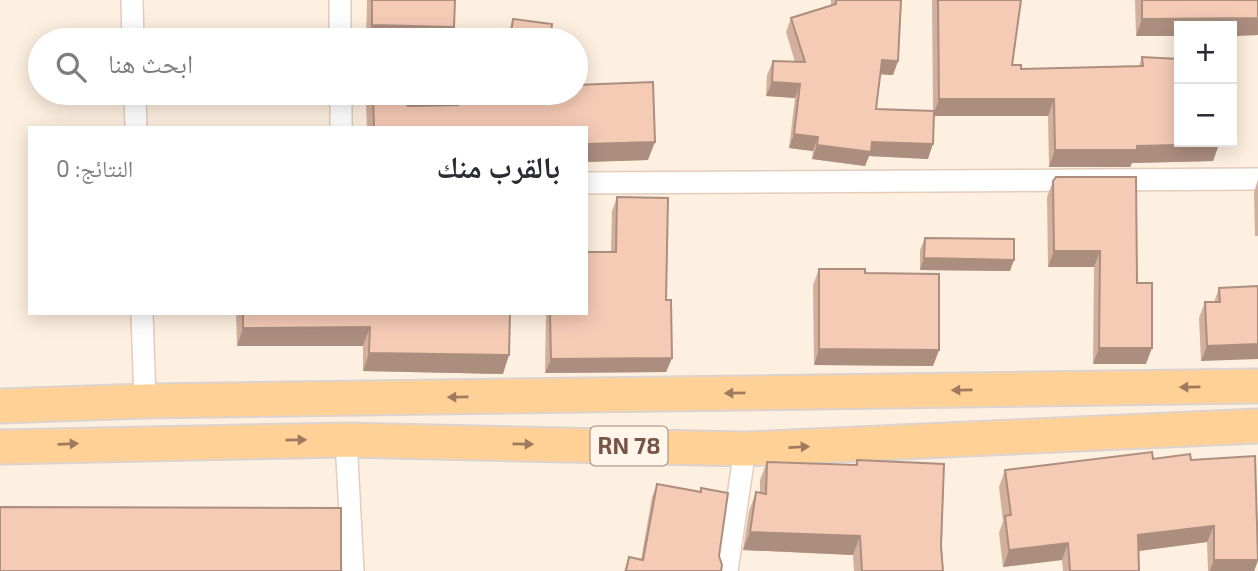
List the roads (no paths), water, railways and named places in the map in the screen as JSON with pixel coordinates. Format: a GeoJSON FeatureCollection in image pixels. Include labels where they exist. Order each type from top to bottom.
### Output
{"type":"FeatureCollection","features":[{"type":"Feature","properties":{"kind":"main road","name":"RN 78"},"geometry":{"type":"LineString","coordinates":[[0,406],[145,401],[1258,386]]}},
{"type":"Feature","properties":{"kind":"main road","name":"RN 78"},"geometry":{"type":"LineString","coordinates":[[0,447],[346,440],[745,449],[1258,426]]}},
{"type":"Feature","properties":{"kind":"street"},"geometry":{"type":"LineString","coordinates":[[132,0],[133,28]]}},
{"type":"Feature","properties":{"kind":"street"},"geometry":{"type":"LineString","coordinates":[[340,0],[340,28]]}},
{"type":"Feature","properties":{"kind":"street"},"geometry":{"type":"LineString","coordinates":[[135,105],[136,126]]}},
{"type":"Feature","properties":{"kind":"street"},"geometry":{"type":"LineString","coordinates":[[341,105],[341,126]]}},
{"type":"Feature","properties":{"kind":"street"},"geometry":{"type":"LineString","coordinates":[[588,183],[1258,179]]}},
{"type":"Feature","properties":{"kind":"street"},"geometry":{"type":"LineString","coordinates":[[142,315],[145,401]]}},
{"type":"Feature","properties":{"kind":"street"},"geometry":{"type":"LineString","coordinates":[[346,440],[353,571]]}},
{"type":"Feature","properties":{"kind":"street"},"geometry":{"type":"LineString","coordinates":[[727,571],[745,449]]}}]}
